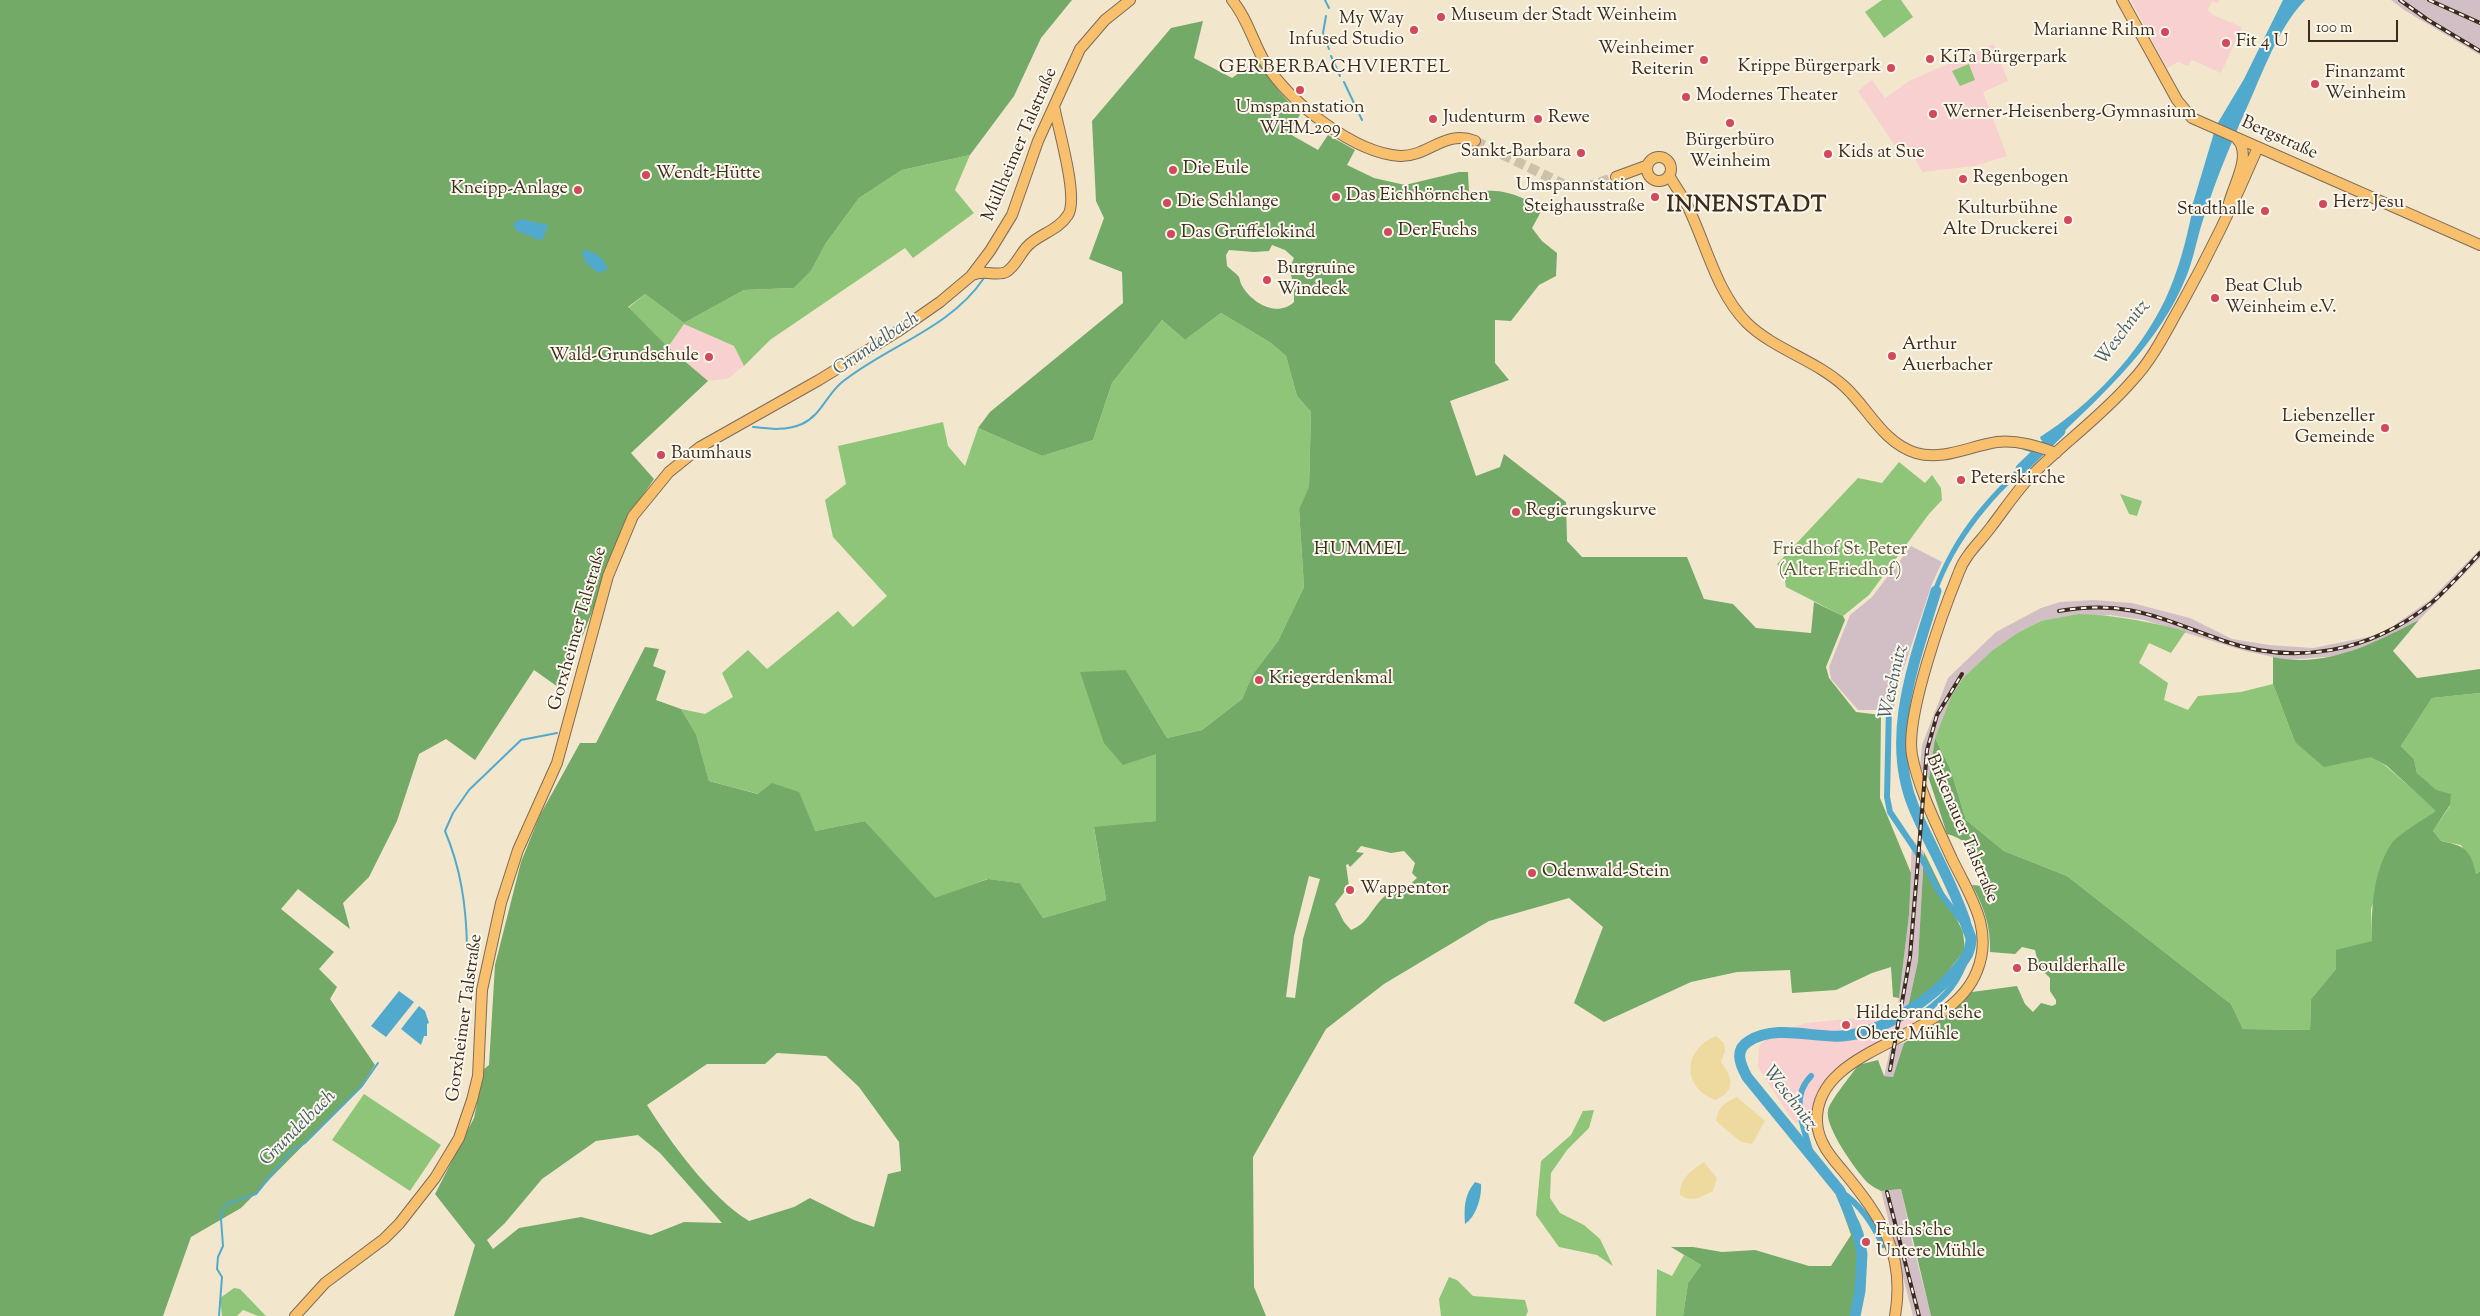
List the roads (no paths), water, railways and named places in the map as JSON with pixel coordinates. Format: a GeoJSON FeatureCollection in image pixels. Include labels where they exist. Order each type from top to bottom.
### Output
{"type":"FeatureCollection","features":[{"type":"Feature","properties":{"kind":"main road","name":"Müllheimer Talstraße"},"geometry":{"type":"LineString","coordinates":[[643,503],[669,472],[700,447],[819,380],[897,332],[940,302],[971,276],[1012,214],[1042,132],[1085,42],[1105,20],[1130,0]]}},
{"type":"Feature","properties":{"kind":"main road"},"geometry":{"type":"LineString","coordinates":[[1232,0],[1274,75],[1306,110],[1330,126],[1373,149],[1394,155],[1418,153],[1450,138],[1464,137],[1475,141]]}},
{"type":"Feature","properties":{"kind":"main road","name":"Bergstraße"},"geometry":{"type":"LineString","coordinates":[[2122,0],[2177,100],[2192,118],[2480,245]]}},
{"type":"Feature","properties":{"kind":"main road"},"geometry":{"type":"LineString","coordinates":[[971,276],[987,271],[1000,273],[1008,270],[1028,245],[1060,224],[1071,209],[1072,194],[1054,106]]}},
{"type":"Feature","properties":{"kind":"main road"},"geometry":{"type":"LineString","coordinates":[[1042,132],[1059,131]]}},
{"type":"Feature","properties":{"kind":"main road"},"geometry":{"type":"LineString","coordinates":[[2225,219],[2232,189],[2243,161],[2244,151],[2236,138]]}},
{"type":"Feature","properties":{"kind":"main road"},"geometry":{"type":"LineString","coordinates":[[2243,161],[2258,147]]}},
{"type":"Feature","properties":{"kind":"main road","name":"Birkenauer Talstraße"},"geometry":{"type":"LineString","coordinates":[[1895,1316],[1899,1280],[1893,1250],[1876,1214],[1822,1142],[1817,1125],[1817,1111],[1825,1090],[1840,1072],[1859,1058],[1934,1020],[1952,1007],[1970,986],[1977,972],[1983,946],[1978,908],[1944,841],[1917,775],[1911,753],[1913,717],[1929,661],[1961,566],[2038,467],[2110,404],[2143,368],[2207,258],[2234,203],[2258,147]]}},
{"type":"Feature","properties":{"kind":"main road"},"geometry":{"type":"LineString","coordinates":[[1647,170],[1652,158],[1663,158],[1671,167],[1667,179]]}},
{"type":"Feature","properties":{"kind":"main road"},"geometry":{"type":"LineString","coordinates":[[1616,177],[1647,170]]}},
{"type":"Feature","properties":{"kind":"main road"},"geometry":{"type":"LineString","coordinates":[[1647,170],[1655,181],[1667,179]]}},
{"type":"Feature","properties":{"kind":"main road"},"geometry":{"type":"LineString","coordinates":[[1667,179],[1687,204],[1723,288],[1738,313],[1748,324],[1770,340],[1838,381],[1884,432],[1902,447],[1922,454],[1939,455],[1999,442],[2030,444],[2054,453]]}},
{"type":"Feature","properties":{"kind":"main road"},"geometry":{"type":"LineString","coordinates":[[983,260],[987,271]]}},
{"type":"Feature","properties":{"kind":"main road"},"geometry":{"type":"LineString","coordinates":[[2030,444],[2037,455],[2038,467]]}},
{"type":"Feature","properties":{"kind":"main road","name":"Gorxheimer Talstraße"},"geometry":{"type":"LineString","coordinates":[[295,1316],[325,1283],[384,1239],[400,1224],[435,1178],[459,1138],[470,1108],[478,1076],[482,990],[491,944],[510,872],[558,763],[614,560],[633,516],[643,503]]}},
{"type":"Feature","properties":{"kind":"water"},"geometry":{"type":"Polygon","coordinates":[[[2283,0],[2305,0],[2289,20],[2276,42],[2241,121],[2214,187],[2187,275],[2176,300],[2146,345],[2111,385],[2053,442],[2041,440],[2040,437],[2077,410],[2112,377],[2142,340],[2165,300],[2178,268],[2184,246],[2192,212],[2187,213],[2188,205],[2193,203],[2216,126],[2244,79],[2283,0]]]}},
{"type":"Feature","properties":{"kind":"water"},"geometry":{"type":"Polygon","coordinates":[[[521,219],[548,225],[542,241],[517,231],[513,224],[521,219]]]}},
{"type":"Feature","properties":{"kind":"water"},"geometry":{"type":"Polygon","coordinates":[[[582,250],[598,255],[608,269],[598,273],[585,262],[582,250]]]}},
{"type":"Feature","properties":{"kind":"water"},"geometry":{"type":"Polygon","coordinates":[[[2030,457],[2032,463],[2000,493],[1972,527],[1949,565],[1933,606],[1928,604],[1946,560],[1968,523],[1996,490],[2030,457]]]}},
{"type":"Feature","properties":{"kind":"water"},"geometry":{"type":"Polygon","coordinates":[[[399,991],[414,1002],[386,1037],[371,1026],[399,991]]]}},
{"type":"Feature","properties":{"kind":"water"},"geometry":{"type":"Polygon","coordinates":[[[419,1006],[425,1011],[429,1023],[427,1024],[427,1036],[424,1036],[421,1045],[401,1029],[419,1006]]]}},
{"type":"Feature","properties":{"kind":"water"},"geometry":{"type":"Polygon","coordinates":[[[1475,1182],[1481,1184],[1479,1201],[1472,1217],[1465,1224],[1466,1202],[1471,1187],[1475,1182]]]}},
{"type":"Feature","properties":{"kind":"waterway"},"geometry":{"type":"LineString","coordinates":[[1325,0],[1329,8]]}},
{"type":"Feature","properties":{"kind":"waterway"},"geometry":{"type":"LineString","coordinates":[[1326,16],[1323,33],[1329,49]]}},
{"type":"Feature","properties":{"kind":"waterway"},"geometry":{"type":"LineString","coordinates":[[1331,56],[1340,76]]}},
{"type":"Feature","properties":{"kind":"waterway"},"geometry":{"type":"LineString","coordinates":[[1344,82],[1362,120]]}},
{"type":"Feature","properties":{"kind":"waterway","name":"Grundelbach"},"geometry":{"type":"LineString","coordinates":[[753,427],[784,429],[809,420],[841,383],[954,311],[970,296],[984,278]]}},
{"type":"Feature","properties":{"kind":"waterway","name":"Weschnitz"},"geometry":{"type":"LineString","coordinates":[[2021,469],[2060,431]]}},
{"type":"Feature","properties":{"kind":"waterway","name":"Grundelbach"},"geometry":{"type":"LineString","coordinates":[[2024,449],[2037,453]]}},
{"type":"Feature","properties":{"kind":"waterway","name":"Weschnitz"},"geometry":{"type":"LineString","coordinates":[[1855,1316],[1860,1291],[1862,1254],[1858,1234],[1840,1191],[1747,1077],[1742,1067],[1740,1053],[1741,1049],[1749,1041],[1771,1033],[1783,1032],[1842,1036],[1877,1027],[1894,1019],[1928,997],[1956,971],[1968,953],[1971,941],[1970,934],[1954,892],[1914,808],[1905,781],[1902,754],[1902,726],[1906,699],[1919,644],[1936,591]]}},
{"type":"Feature","properties":{"kind":"waterway"},"geometry":{"type":"LineString","coordinates":[[1889,706],[1887,797],[1890,812],[1925,864],[1938,890],[1967,928]]}},
{"type":"Feature","properties":{"kind":"waterway","name":"Grundelbach"},"geometry":{"type":"LineString","coordinates":[[467,946],[462,887],[445,831],[453,813],[469,790],[521,740],[557,733]]}},
{"type":"Feature","properties":{"kind":"waterway"},"geometry":{"type":"LineString","coordinates":[[1925,1012],[1951,988],[1960,974],[1967,956]]}},
{"type":"Feature","properties":{"kind":"waterway","name":"Grundelbach"},"geometry":{"type":"LineString","coordinates":[[219,1316],[222,1277],[217,1269],[218,1257],[223,1246],[222,1211],[227,1204],[256,1194],[291,1151],[305,1143],[362,1086],[378,1063]]}},
{"type":"Feature","properties":{"kind":"waterway"},"geometry":{"type":"LineString","coordinates":[[1811,1076],[1804,1085],[1799,1103],[1802,1123],[1811,1154]]}},
{"type":"Feature","properties":{"kind":"waterway"},"geometry":{"type":"LineString","coordinates":[[1840,1191],[1854,1202],[1865,1215],[1883,1245]]}},
{"type":"Feature","properties":{"kind":"tunnel"},"geometry":{"type":"LineString","coordinates":[[1475,141],[1565,185],[1592,185],[1616,177]]}},
{"type":"Feature","properties":{"kind":"railway"},"geometry":{"type":"LineString","coordinates":[[2400,0],[2428,20],[2480,51]]}},
{"type":"Feature","properties":{"kind":"railway"},"geometry":{"type":"LineString","coordinates":[[2429,0],[2480,23]]}},
{"type":"Feature","properties":{"kind":"railway"},"geometry":{"type":"LineString","coordinates":[[2059,611],[2083,608],[2125,609],[2144,613],[2251,649],[2278,653],[2332,650],[2383,634],[2407,620],[2437,598],[2480,553]]}},
{"type":"Feature","properties":{"kind":"railway"},"geometry":{"type":"LineString","coordinates":[[1890,1070],[1910,957],[1927,750],[1937,715],[1962,674]]}},
{"type":"Feature","properties":{"kind":"railway"},"geometry":{"type":"LineString","coordinates":[[1887,1192],[1919,1316]]}},
{"type":"Feature","properties":{"kind":"place","name":"Museum der Stadt Weinheim"},"geometry":{"type":"Point","coordinates":[1441,17]}},
{"type":"Feature","properties":{"kind":"place","name":"My Way Infused Studio"},"geometry":{"type":"Point","coordinates":[1414,30]}},
{"type":"Feature","properties":{"kind":"place","name":"Marianne Rihm"},"geometry":{"type":"Point","coordinates":[2165,32]}},
{"type":"Feature","properties":{"kind":"place","name":"Fit 4 U"},"geometry":{"type":"Point","coordinates":[2226,43]}},
{"type":"Feature","properties":{"kind":"place","name":"KiTa Bürgerpark"},"geometry":{"type":"Point","coordinates":[1930,59]}},
{"type":"Feature","properties":{"kind":"place","name":"Weinheimer Reiterin"},"geometry":{"type":"Point","coordinates":[1704,60]}},
{"type":"Feature","properties":{"kind":"place","name":"Krippe Bürgerpark"},"geometry":{"type":"Point","coordinates":[1891,68]}},
{"type":"Feature","properties":{"kind":"place","name":"Finanzamt Weinheim"},"geometry":{"type":"Point","coordinates":[2315,84]}},
{"type":"Feature","properties":{"kind":"place","name":"Umspannstation WHM_209"},"geometry":{"type":"Point","coordinates":[1300,90]}},
{"type":"Feature","properties":{"kind":"place","name":"Modernes Theater"},"geometry":{"type":"Point","coordinates":[1686,97]}},
{"type":"Feature","properties":{"kind":"place","name":"Werner-Heisenberg-Gymnasium"},"geometry":{"type":"Point","coordinates":[1933,114]}},
{"type":"Feature","properties":{"kind":"place","name":"Judenturm"},"geometry":{"type":"Point","coordinates":[1433,119]}},
{"type":"Feature","properties":{"kind":"place","name":"Rewe"},"geometry":{"type":"Point","coordinates":[1538,119]}},
{"type":"Feature","properties":{"kind":"place","name":"Bürgerbüro Weinheim"},"geometry":{"type":"Point","coordinates":[1730,123]}},
{"type":"Feature","properties":{"kind":"place","name":"Sankt-Barbara"},"geometry":{"type":"Point","coordinates":[1581,153]}},
{"type":"Feature","properties":{"kind":"place","name":"Kids at Sue"},"geometry":{"type":"Point","coordinates":[1828,154]}},
{"type":"Feature","properties":{"kind":"place","name":"Die Eule"},"geometry":{"type":"Point","coordinates":[1173,170]}},
{"type":"Feature","properties":{"kind":"place","name":"Wendt-Hütte"},"geometry":{"type":"Point","coordinates":[646,175]}},
{"type":"Feature","properties":{"kind":"place","name":"Regenbogen"},"geometry":{"type":"Point","coordinates":[1963,179]}},
{"type":"Feature","properties":{"kind":"place","name":"Kneipp-Anlage"},"geometry":{"type":"Point","coordinates":[578,190]}},
{"type":"Feature","properties":{"kind":"place","name":"Das Eichhörnchen"},"geometry":{"type":"Point","coordinates":[1336,197]}},
{"type":"Feature","properties":{"kind":"place","name":"Umspannstation Steighausstraße"},"geometry":{"type":"Point","coordinates":[1655,197]}},
{"type":"Feature","properties":{"kind":"place","name":"Die Schlange"},"geometry":{"type":"Point","coordinates":[1167,203]}},
{"type":"Feature","properties":{"kind":"place","name":"Herz Jesu"},"geometry":{"type":"Point","coordinates":[2323,204]}},
{"type":"Feature","properties":{"kind":"place","name":"Stadthalle"},"geometry":{"type":"Point","coordinates":[2265,211]}},
{"type":"Feature","properties":{"kind":"place","name":"Kulturbühne Alte Druckerei"},"geometry":{"type":"Point","coordinates":[2068,220]}},
{"type":"Feature","properties":{"kind":"place","name":"Der Fuchs"},"geometry":{"type":"Point","coordinates":[1388,232]}},
{"type":"Feature","properties":{"kind":"place","name":"Das Grüffelokind"},"geometry":{"type":"Point","coordinates":[1171,234]}},
{"type":"Feature","properties":{"kind":"place","name":"Burgruine Windeck"},"geometry":{"type":"Point","coordinates":[1267,280]}},
{"type":"Feature","properties":{"kind":"place","name":"Beat Club Weinheim e.V."},"geometry":{"type":"Point","coordinates":[2215,298]}},
{"type":"Feature","properties":{"kind":"place","name":"Arthur Auerbacher"},"geometry":{"type":"Point","coordinates":[1892,356]}},
{"type":"Feature","properties":{"kind":"place","name":"Wald-Grundschule"},"geometry":{"type":"Point","coordinates":[709,357]}},
{"type":"Feature","properties":{"kind":"place","name":"Liebenzeller Gemeinde"},"geometry":{"type":"Point","coordinates":[2385,428]}},
{"type":"Feature","properties":{"kind":"place","name":"Baumhaus"},"geometry":{"type":"Point","coordinates":[661,455]}},
{"type":"Feature","properties":{"kind":"place","name":"Peterskirche"},"geometry":{"type":"Point","coordinates":[1961,480]}},
{"type":"Feature","properties":{"kind":"place","name":"Regierungskurve"},"geometry":{"type":"Point","coordinates":[1516,512]}},
{"type":"Feature","properties":{"kind":"place","name":"Kriegerdenkmal"},"geometry":{"type":"Point","coordinates":[1259,680]}},
{"type":"Feature","properties":{"kind":"place","name":"Odenwald-Stein"},"geometry":{"type":"Point","coordinates":[1532,873]}},
{"type":"Feature","properties":{"kind":"place","name":"Wappentor"},"geometry":{"type":"Point","coordinates":[1350,890]}},
{"type":"Feature","properties":{"kind":"place","name":"Boulderhalle"},"geometry":{"type":"Point","coordinates":[2017,968]}},
{"type":"Feature","properties":{"kind":"place","name":"Hildebrand’sche Obere Mühle"},"geometry":{"type":"Point","coordinates":[1846,1025]}},
{"type":"Feature","properties":{"kind":"place","name":"Fuchs'che Untere Mühle"},"geometry":{"type":"Point","coordinates":[1866,1242]}},
{"type":"Feature","properties":{"kind":"district","name":"GERBERBACHVIERTEL"},"geometry":{"type":"Point","coordinates":[1335,69]}},
{"type":"Feature","properties":{"kind":"district","name":"INNENSTADT"},"geometry":{"type":"Point","coordinates":[1747,207]}},
{"type":"Feature","properties":{"kind":"district","name":"HUMMEL"},"geometry":{"type":"Point","coordinates":[1361,551]}},
{"type":"Feature","properties":{"kind":"park label","name":"Friedhof St. Peter (Alter Friedhof)"},"geometry":{"type":"Point","coordinates":[1840,561]}}]}
